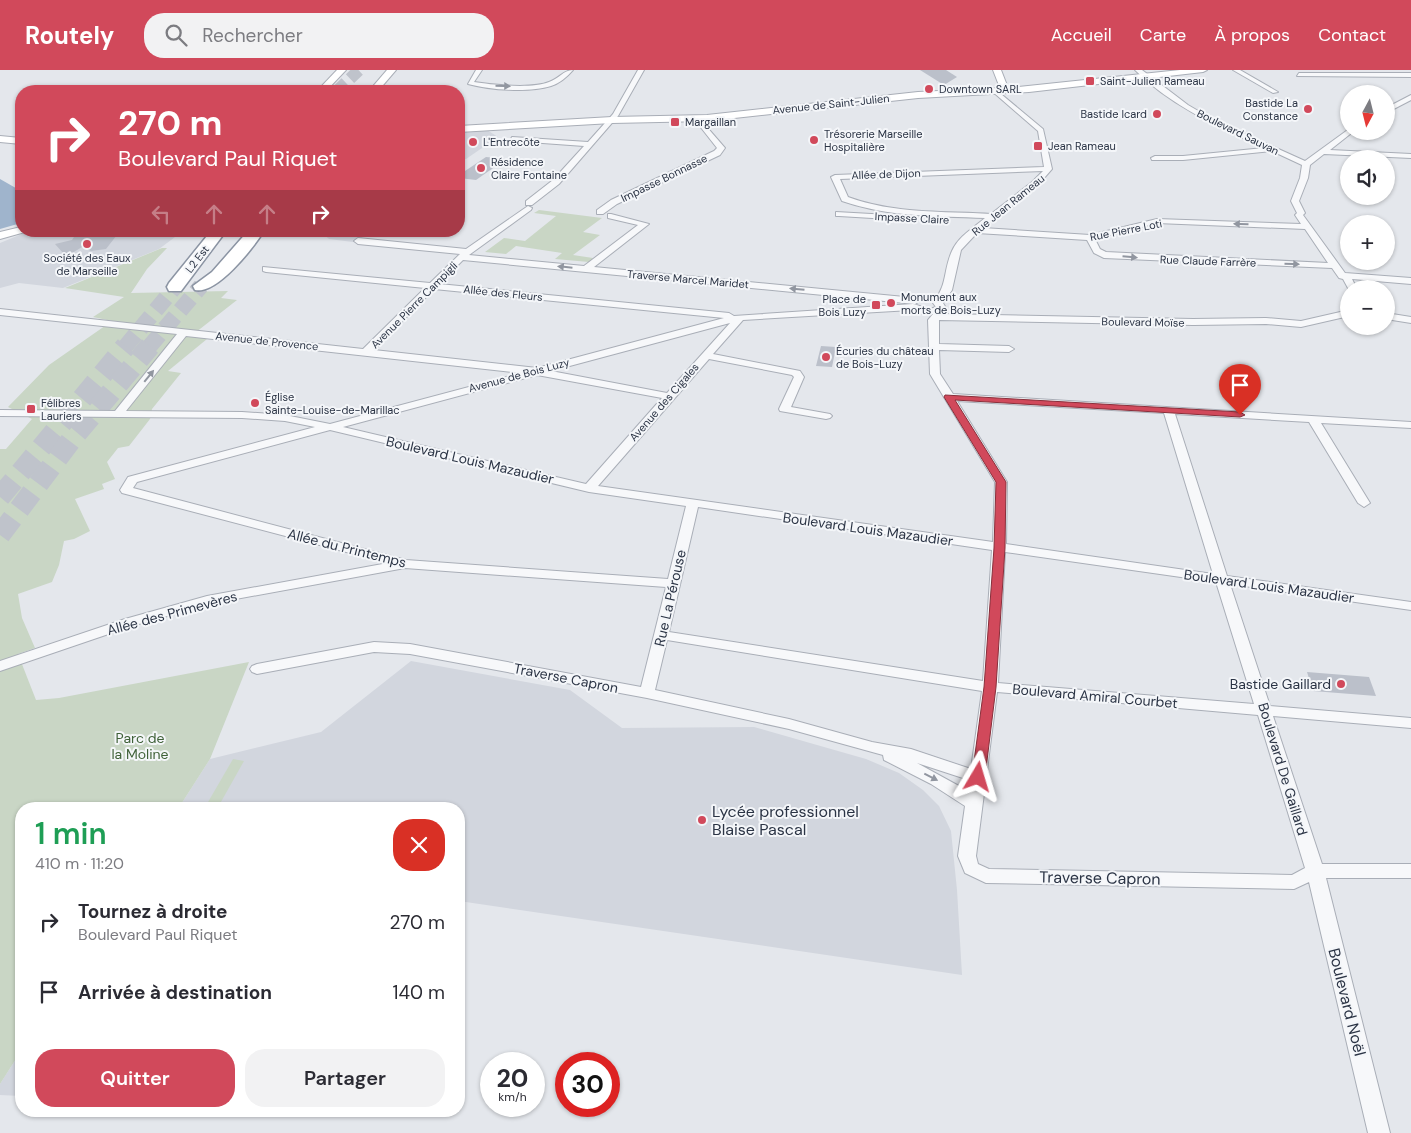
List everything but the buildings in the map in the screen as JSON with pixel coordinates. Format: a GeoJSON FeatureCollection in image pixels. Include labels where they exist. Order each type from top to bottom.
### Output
{"type":"FeatureCollection","features":[{"type":"Feature","properties":{"kind":"highway","name":"L2 Est"},"geometry":{"type":"LineString","coordinates":[[199,237],[174,273],[175,287],[214,237]]}},
{"type":"Feature","properties":{"kind":"highway","name":"L2 Est"},"geometry":{"type":"LineString","coordinates":[[236,237],[200,286],[218,276],[252,237]]}},
{"type":"Feature","properties":{"kind":"main road"},"geometry":{"type":"LineString","coordinates":[[327,85],[342,70]]}},
{"type":"Feature","properties":{"kind":"main road"},"geometry":{"type":"LineString","coordinates":[[378,85],[392,70]]}},
{"type":"Feature","properties":{"kind":"main road"},"geometry":{"type":"LineString","coordinates":[[996,70],[1005,91]]}},
{"type":"Feature","properties":{"kind":"main road","name":"Avenue de Saint-Julien"},"geometry":{"type":"LineString","coordinates":[[465,129],[612,120],[697,119],[918,95],[1005,91],[1203,70]]}},
{"type":"Feature","properties":{"kind":"main road"},"geometry":{"type":"LineString","coordinates":[[0,139],[15,140]]}},
{"type":"Feature","properties":{"kind":"main road"},"geometry":{"type":"LineString","coordinates":[[0,236],[15,232]]}},
{"type":"Feature","properties":{"kind":"street"},"geometry":{"type":"LineString","coordinates":[[479,70],[470,83],[480,85],[536,86],[554,82],[570,70]]}},
{"type":"Feature","properties":{"kind":"street","name":"Avenue Pierre Campigli"},"geometry":{"type":"LineString","coordinates":[[366,352],[465,255],[556,182],[612,120],[642,70]]}},
{"type":"Feature","properties":{"kind":"street","name":"Boulevard Sauvan"},"geometry":{"type":"LineString","coordinates":[[1138,70],[1197,112],[1306,164]]}},
{"type":"Feature","properties":{"kind":"street"},"geometry":{"type":"LineString","coordinates":[[1236,70],[1274,92]]}},
{"type":"Feature","properties":{"kind":"street"},"geometry":{"type":"LineString","coordinates":[[1368,70],[1376,75]]}},
{"type":"Feature","properties":{"kind":"street"},"geometry":{"type":"LineString","coordinates":[[1299,75],[1411,75]]}},
{"type":"Feature","properties":{"kind":"street","name":"Rue Jean Rameau"},"geometry":{"type":"LineString","coordinates":[[974,804],[990,687],[1000,548],[1001,482],[935,374],[934,320],[949,283],[954,254],[960,244],[988,218],[1047,174],[1048,169],[1041,130],[995,91]]}},
{"type":"Feature","properties":{"kind":"street"},"geometry":{"type":"LineString","coordinates":[[1395,106],[1411,97]]}},
{"type":"Feature","properties":{"kind":"street"},"geometry":{"type":"LineString","coordinates":[[1395,109],[1402,108]]}},
{"type":"Feature","properties":{"kind":"street","name":"Impasse Bonnasse"},"geometry":{"type":"LineString","coordinates":[[600,212],[614,202],[717,153],[722,148],[697,119]]}},
{"type":"Feature","properties":{"kind":"street"},"geometry":{"type":"LineString","coordinates":[[515,139],[589,144]]}},
{"type":"Feature","properties":{"kind":"street"},"geometry":{"type":"LineString","coordinates":[[1341,140],[1306,164],[1304,178],[1295,202],[1301,213],[1299,215],[1342,276],[1411,281]]}},
{"type":"Feature","properties":{"kind":"street"},"geometry":{"type":"LineString","coordinates":[[1155,158],[1182,158],[1274,149]]}},
{"type":"Feature","properties":{"kind":"street"},"geometry":{"type":"LineString","coordinates":[[1324,152],[1411,156]]}},
{"type":"Feature","properties":{"kind":"street","name":"Allée de Dijon"},"geometry":{"type":"LineString","coordinates":[[988,218],[902,211],[860,203],[845,198],[835,178],[837,176],[1048,169]]}},
{"type":"Feature","properties":{"kind":"street","name":"Impasse Claire"},"geometry":{"type":"LineString","coordinates":[[839,214],[988,218]]}},
{"type":"Feature","properties":{"kind":"street"},"geometry":{"type":"LineString","coordinates":[[586,269],[645,224],[642,221],[612,216]]}},
{"type":"Feature","properties":{"kind":"street","name":"Rue Pierre Loti"},"geometry":{"type":"LineString","coordinates":[[975,230],[1090,238],[1157,221],[1307,227]]}},
{"type":"Feature","properties":{"kind":"street","name":"Rue Claude Farrère"},"geometry":{"type":"LineString","coordinates":[[1090,238],[1097,251],[1104,255],[1336,266]]}},
{"type":"Feature","properties":{"kind":"street","name":"Traverse Marcel Maridet"},"geometry":{"type":"LineString","coordinates":[[358,240],[586,269],[914,304]]}},
{"type":"Feature","properties":{"kind":"street","name":"Allée des Fleurs"},"geometry":{"type":"LineString","coordinates":[[266,269],[740,317]]}},
{"type":"Feature","properties":{"kind":"street"},"geometry":{"type":"LineString","coordinates":[[1346,276],[1348,280]]}},
{"type":"Feature","properties":{"kind":"street","name":"Boulevard Moïse"},"geometry":{"type":"LineString","coordinates":[[914,304],[924,312],[938,310],[1193,322],[1266,321],[1301,324],[1340,316]]}},
{"type":"Feature","properties":{"kind":"street","name":"Avenue de Bois Luzy"},"geometry":{"type":"LineString","coordinates":[[132,480],[740,317],[914,304]]}},
{"type":"Feature","properties":{"kind":"street","name":"Avenue de Provence"},"geometry":{"type":"LineString","coordinates":[[0,312],[535,371],[668,396]]}},
{"type":"Feature","properties":{"kind":"street","name":"Avenue des Cigales"},"geometry":{"type":"LineString","coordinates":[[589,488],[668,396],[710,356],[740,317]]}},
{"type":"Feature","properties":{"kind":"street"},"geometry":{"type":"LineString","coordinates":[[1395,317],[1411,320]]}},
{"type":"Feature","properties":{"kind":"street"},"geometry":{"type":"LineString","coordinates":[[118,414],[184,332]]}},
{"type":"Feature","properties":{"kind":"street"},"geometry":{"type":"LineString","coordinates":[[934,348],[1009,349]]}},
{"type":"Feature","properties":{"kind":"street"},"geometry":{"type":"LineString","coordinates":[[710,356],[796,373],[799,377],[784,409],[826,416]]}},
{"type":"Feature","properties":{"kind":"street"},"geometry":{"type":"LineString","coordinates":[[948,397],[1411,425]]}},
{"type":"Feature","properties":{"kind":"street","name":"Boulevard De Gaillard"},"geometry":{"type":"LineString","coordinates":[[1168,410],[1315,871]]}},
{"type":"Feature","properties":{"kind":"street","name":"Boulevard Louis Mazaudier"},"geometry":{"type":"LineString","coordinates":[[0,413],[250,415],[285,418],[589,488],[1411,606]]}},
{"type":"Feature","properties":{"kind":"street"},"geometry":{"type":"LineString","coordinates":[[1313,419],[1364,503]]}},
{"type":"Feature","properties":{"kind":"street","name":"Allée du Printemps"},"geometry":{"type":"LineString","coordinates":[[132,480],[126,490],[406,564],[674,584]]}},
{"type":"Feature","properties":{"kind":"street","name":"Rue La Pérouse"},"geometry":{"type":"LineString","coordinates":[[647,693],[692,504]]}},
{"type":"Feature","properties":{"kind":"street","name":"Allée des Primevères"},"geometry":{"type":"LineString","coordinates":[[0,666],[130,622],[212,599],[406,564]]}},
{"type":"Feature","properties":{"kind":"street","name":"Boulevard Amiral Courbet"},"geometry":{"type":"LineString","coordinates":[[662,634],[990,687],[1411,723]]}},
{"type":"Feature","properties":{"kind":"street","name":"Traverse Capron"},"geometry":{"type":"LineString","coordinates":[[258,669],[374,647],[410,648],[647,693],[790,724],[872,748],[911,755],[978,777]]}},
{"type":"Feature","properties":{"kind":"street","name":"Traverse Capron"},"geometry":{"type":"LineString","coordinates":[[872,748],[937,780],[974,804],[966,856],[971,868],[986,876],[1294,882],[1315,871],[1411,871]]}},
{"type":"Feature","properties":{"kind":"street","name":"Boulevard Noël"},"geometry":{"type":"LineString","coordinates":[[1315,871],[1378,1133]]}},
{"type":"Feature","properties":{"kind":"shaded area"},"geometry":{"type":"Polygon","coordinates":[[[487,130],[498,137],[465,159],[465,132],[487,130]]]}},
{"type":"Feature","properties":{"kind":"shaded area"},"geometry":{"type":"Polygon","coordinates":[[[15,237],[175,237],[159,249],[63,288],[19,283],[0,288],[0,243],[15,237]]]}},
{"type":"Feature","properties":{"kind":"shaded area"},"geometry":{"type":"Polygon","coordinates":[[[327,237],[363,237],[353,242],[329,239],[327,237]]]}},
{"type":"Feature","properties":{"kind":"shaded area","name":"Lycée professionnel Blaise Pascal"},"geometry":{"type":"Polygon","coordinates":[[[411,661],[570,690],[622,728],[754,727],[866,759],[899,773],[923,790],[939,806],[951,831],[962,975],[465,902],[465,802],[182,802],[210,759],[321,732],[411,661]]]}},
{"type":"Feature","properties":{"kind":"shaded area"},"geometry":{"type":"Polygon","coordinates":[[[15,1060],[15,1096],[0,1095],[0,1084],[15,1060]]]}},
{"type":"Feature","properties":{"kind":"green space"},"geometry":{"type":"Polygon","coordinates":[[[539,210],[602,218],[583,232],[600,235],[573,255],[593,258],[589,262],[555,259],[562,253],[516,246],[506,254],[485,252],[504,238],[525,241],[556,216],[534,213],[539,210]]]}},
{"type":"Feature","properties":{"kind":"green space","name":"Parc de la Moline"},"geometry":{"type":"Polygon","coordinates":[[[162,248],[167,248],[147,269],[131,293],[228,291],[221,298],[237,300],[191,336],[207,339],[168,371],[181,373],[152,409],[150,419],[129,446],[118,448],[107,462],[115,479],[102,484],[104,489],[75,499],[90,531],[74,539],[64,541],[59,565],[52,582],[18,594],[22,618],[35,648],[18,654],[36,700],[59,698],[249,662],[210,759],[182,802],[15,802],[15,1060],[0,1084],[0,449],[6,449],[32,419],[8,407],[49,365],[112,321],[93,317],[124,297],[65,288],[162,248]]]}},
{"type":"Feature","properties":{"kind":"green space"},"geometry":{"type":"Polygon","coordinates":[[[233,759],[244,761],[221,802],[208,802],[233,759]]]}},
{"type":"Feature","properties":{"kind":"water"},"geometry":{"type":"Polygon","coordinates":[[[0,179],[15,188],[15,225],[0,229],[0,179]]]}},
{"type":"Feature","properties":{"kind":"tunnel"},"geometry":{"type":"LineString","coordinates":[[343,85],[359,70]]}},
{"type":"Feature","properties":{"kind":"tunnel"},"geometry":{"type":"LineString","coordinates":[[149,347],[201,286]]}},
{"type":"Feature","properties":{"kind":"tunnel"},"geometry":{"type":"LineString","coordinates":[[125,347],[175,287]]}},
{"type":"Feature","properties":{"kind":"tunnel"},"geometry":{"type":"LineString","coordinates":[[0,497],[126,346]]}},
{"type":"Feature","properties":{"kind":"tunnel"},"geometry":{"type":"LineString","coordinates":[[0,535],[72,439],[150,346]]}},
{"type":"Feature","properties":{"kind":"place","name":"Saint-Julien Rameau"},"geometry":{"type":"Point","coordinates":[1090,81]}},
{"type":"Feature","properties":{"kind":"place","name":"Downtown SARL"},"geometry":{"type":"Point","coordinates":[929,89]}},
{"type":"Feature","properties":{"kind":"place","name":"Bastide La Constance"},"geometry":{"type":"Point","coordinates":[1308,109]}},
{"type":"Feature","properties":{"kind":"place","name":"Bastide Icard"},"geometry":{"type":"Point","coordinates":[1157,114]}},
{"type":"Feature","properties":{"kind":"place","name":"Margaillan"},"geometry":{"type":"Point","coordinates":[675,122]}},
{"type":"Feature","properties":{"kind":"place","name":"Trésorerie Marseille Hospitalière"},"geometry":{"type":"Point","coordinates":[814,140]}},
{"type":"Feature","properties":{"kind":"place","name":"L'Entrecôte"},"geometry":{"type":"Point","coordinates":[473,142]}},
{"type":"Feature","properties":{"kind":"place","name":"Jean Rameau"},"geometry":{"type":"Point","coordinates":[1038,146]}},
{"type":"Feature","properties":{"kind":"place","name":"Résidence Claire Fontaine"},"geometry":{"type":"Point","coordinates":[481,168]}},
{"type":"Feature","properties":{"kind":"place","name":"Société des Eaux de Marseille"},"geometry":{"type":"Point","coordinates":[87,244]}},
{"type":"Feature","properties":{"kind":"place","name":"Monument aux morts de Bois-Luzy"},"geometry":{"type":"Point","coordinates":[891,303]}},
{"type":"Feature","properties":{"kind":"place","name":"Place de Bois Luzy"},"geometry":{"type":"Point","coordinates":[876,305]}},
{"type":"Feature","properties":{"kind":"place","name":"Écuries du château de Bois-Luzy"},"geometry":{"type":"Point","coordinates":[826,357]}},
{"type":"Feature","properties":{"kind":"place","name":"Église Sainte-Louise-de-Marillac"},"geometry":{"type":"Point","coordinates":[255,403]}},
{"type":"Feature","properties":{"kind":"place","name":"Félibres Lauriers"},"geometry":{"type":"Point","coordinates":[31,409]}},
{"type":"Feature","properties":{"kind":"place","name":"Bastide Gaillard"},"geometry":{"type":"Point","coordinates":[1341,684]}},
{"type":"Feature","properties":{"kind":"place","name":"Lycée professionnel Blaise Pascal"},"geometry":{"type":"Point","coordinates":[702,820]}},
{"type":"Feature","properties":{"kind":"route"},"geometry":{"type":"LineString","coordinates":[[978,777],[990,687],[1000,548],[1001,482],[948,397],[1240,415]]}}]}
